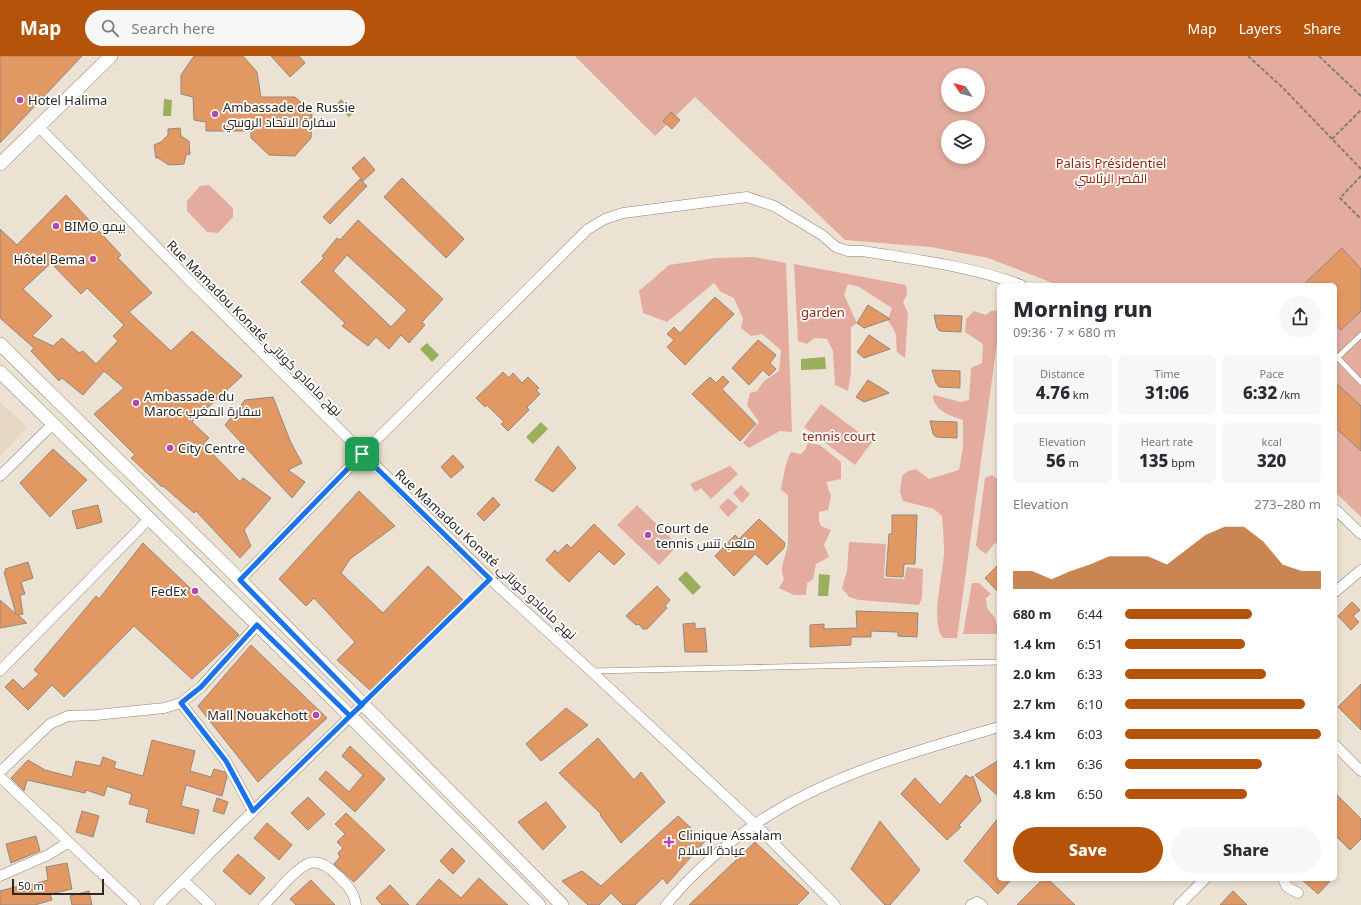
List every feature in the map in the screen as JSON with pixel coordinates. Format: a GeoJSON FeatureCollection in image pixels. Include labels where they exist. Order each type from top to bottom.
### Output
{"type":"FeatureCollection","features":[{"type":"Feature","properties":{"kind":"street"},"geometry":{"type":"LineString","coordinates":[[0,164],[110,56]]}},
{"type":"Feature","properties":{"kind":"street","name":"Rue Mamadou Konaté نهج مامادو كوناتي"},"geometry":{"type":"LineString","coordinates":[[38,126],[362,454],[490,579],[591,671],[754,824],[835,905]]}},
{"type":"Feature","properties":{"kind":"street"},"geometry":{"type":"LineString","coordinates":[[240,580],[362,454],[588,229],[605,219],[623,213],[747,197],[774,206],[822,235],[836,247],[848,251],[863,251],[967,268],[995,275],[1016,283]]}},
{"type":"Feature","properties":{"kind":"street"},"geometry":{"type":"LineString","coordinates":[[0,344],[240,580],[362,705],[562,905]]}},
{"type":"Feature","properties":{"kind":"street"},"geometry":{"type":"LineString","coordinates":[[0,372],[350,716],[539,905]]}},
{"type":"Feature","properties":{"kind":"street"},"geometry":{"type":"LineString","coordinates":[[0,476],[53,424]]}},
{"type":"Feature","properties":{"kind":"street"},"geometry":{"type":"LineString","coordinates":[[1337,511],[1361,534]]}},
{"type":"Feature","properties":{"kind":"street"},"geometry":{"type":"LineString","coordinates":[[0,671],[149,520]]}},
{"type":"Feature","properties":{"kind":"street"},"geometry":{"type":"LineString","coordinates":[[1337,590],[1361,570]]}},
{"type":"Feature","properties":{"kind":"street"},"geometry":{"type":"LineString","coordinates":[[0,772],[50,724],[68,716],[96,715],[156,709],[181,703],[201,687],[257,625]]}},
{"type":"Feature","properties":{"kind":"street"},"geometry":{"type":"LineString","coordinates":[[181,703],[226,761],[253,811]]}},
{"type":"Feature","properties":{"kind":"street"},"geometry":{"type":"LineString","coordinates":[[159,905],[362,705]]}},
{"type":"Feature","properties":{"kind":"street"},"geometry":{"type":"LineString","coordinates":[[666,905],[725,847],[754,824],[831,783],[888,762],[997,728]]}},
{"type":"Feature","properties":{"kind":"street"},"geometry":{"type":"LineString","coordinates":[[1337,749],[1361,771]]}},
{"type":"Feature","properties":{"kind":"street"},"geometry":{"type":"LineString","coordinates":[[0,777],[135,905]]}},
{"type":"Feature","properties":{"kind":"street"},"geometry":{"type":"LineString","coordinates":[[0,876],[42,858],[69,842]]}},
{"type":"Feature","properties":{"kind":"street"},"geometry":{"type":"LineString","coordinates":[[264,905],[300,869],[310,863],[321,864],[330,868],[353,892],[356,905]]}},
{"type":"Feature","properties":{"kind":"street"},"geometry":{"type":"LineString","coordinates":[[183,880],[210,905]]}},
{"type":"Feature","properties":{"kind":"street"},"geometry":{"type":"LineString","coordinates":[[1179,905],[1198,881]]}},
{"type":"Feature","properties":{"kind":"street"},"geometry":{"type":"LineString","coordinates":[[1284,881],[1287,887],[1298,893]]}},
{"type":"Feature","properties":{"kind":"street"},"geometry":{"type":"LineString","coordinates":[[971,905],[977,902],[982,905]]}},
{"type":"Feature","properties":{"kind":"lane"},"geometry":{"type":"LineString","coordinates":[[1337,357],[1360,336]]}},
{"type":"Feature","properties":{"kind":"lane"},"geometry":{"type":"LineString","coordinates":[[1337,359],[1361,382]]}},
{"type":"Feature","properties":{"kind":"lane"},"geometry":{"type":"LineString","coordinates":[[591,671],[997,662]]}},
{"type":"Feature","properties":{"kind":"path"},"geometry":{"type":"LineString","coordinates":[[1248,56],[1361,169]]}},
{"type":"Feature","properties":{"kind":"path"},"geometry":{"type":"LineString","coordinates":[[1319,56],[1361,96]]}},
{"type":"Feature","properties":{"kind":"path"},"geometry":{"type":"LineString","coordinates":[[1332,139],[1361,110]]}},
{"type":"Feature","properties":{"kind":"path"},"geometry":{"type":"LineString","coordinates":[[1361,176],[1340,198],[1361,220]]}},
{"type":"Feature","properties":{"kind":"path"},"geometry":{"type":"LineString","coordinates":[[362,705],[490,579]]}},
{"type":"Feature","properties":{"kind":"shaded area"},"geometry":{"type":"Polygon","coordinates":[[[164,99],[172,100],[171,116],[163,116],[164,99]]]}},
{"type":"Feature","properties":{"kind":"shaded area"},"geometry":{"type":"Polygon","coordinates":[[[341,99],[354,112],[349,117],[336,105],[341,99]]]}},
{"type":"Feature","properties":{"kind":"shaded area"},"geometry":{"type":"Polygon","coordinates":[[[427,343],[439,355],[432,362],[420,349],[427,343]]]}},
{"type":"Feature","properties":{"kind":"shaded area"},"geometry":{"type":"Polygon","coordinates":[[[825,357],[826,369],[801,370],[801,359],[825,357]]]}},
{"type":"Feature","properties":{"kind":"shaded area"},"geometry":{"type":"Polygon","coordinates":[[[0,402],[27,427],[0,456],[0,402]]]}},
{"type":"Feature","properties":{"kind":"shaded area"},"geometry":{"type":"Polygon","coordinates":[[[541,422],[548,429],[533,444],[526,437],[541,422]]]}},
{"type":"Feature","properties":{"kind":"shaded area"},"geometry":{"type":"Polygon","coordinates":[[[686,571],[701,587],[693,595],[678,579],[686,571]]]}},
{"type":"Feature","properties":{"kind":"shaded area"},"geometry":{"type":"Polygon","coordinates":[[[819,574],[830,575],[828,596],[818,596],[819,574]]]}},
{"type":"Feature","properties":{"kind":"green space","name":"Palais Présidentiel القصر الرئاسي"},"geometry":{"type":"Polygon","coordinates":[[[575,56],[1361,56],[1361,517],[1337,494],[1337,283],[1053,283],[988,258],[930,247],[845,240],[695,97],[655,136],[575,56]]]}},
{"type":"Feature","properties":{"kind":"green space"},"geometry":{"type":"Polygon","coordinates":[[[209,185],[233,208],[233,217],[218,233],[207,232],[187,211],[187,201],[200,186],[209,185]]]}},
{"type":"Feature","properties":{"kind":"green space"},"geometry":{"type":"Polygon","coordinates":[[[754,257],[786,263],[792,432],[780,431],[749,448],[743,443],[759,422],[747,405],[750,393],[757,391],[764,381],[779,371],[781,350],[762,334],[751,336],[741,328],[743,319],[734,298],[721,292],[714,283],[667,322],[643,313],[639,291],[669,265],[716,258],[754,257]]]}},
{"type":"Feature","properties":{"kind":"green space","name":"garden"},"geometry":{"type":"Polygon","coordinates":[[[794,264],[906,285],[907,295],[903,302],[908,313],[905,358],[897,352],[896,334],[888,320],[892,308],[859,287],[848,284],[844,295],[857,323],[851,327],[851,372],[848,391],[835,385],[833,351],[827,339],[814,338],[807,344],[798,341],[794,264]]]}},
{"type":"Feature","properties":{"kind":"green space"},"geometry":{"type":"Polygon","coordinates":[[[997,310],[997,343],[957,638],[943,638],[939,631],[937,610],[944,553],[942,516],[934,509],[903,501],[900,492],[902,476],[908,471],[916,469],[929,479],[959,470],[963,447],[963,420],[949,415],[941,410],[937,407],[933,398],[934,395],[961,402],[969,400],[971,368],[982,363],[983,344],[965,332],[966,319],[974,311],[986,315],[991,311],[997,310]]]}},
{"type":"Feature","properties":{"kind":"green space","name":"tennis court"},"geometry":{"type":"Polygon","coordinates":[[[821,404],[872,442],[855,465],[804,427],[821,404]]]}},
{"type":"Feature","properties":{"kind":"green space"},"geometry":{"type":"Polygon","coordinates":[[[808,443],[820,445],[841,462],[841,479],[826,482],[831,496],[828,510],[819,512],[819,521],[821,526],[831,530],[824,545],[829,557],[816,564],[813,579],[807,583],[806,595],[794,595],[779,588],[784,579],[782,575],[782,566],[788,543],[788,495],[781,490],[789,455],[791,452],[801,454],[805,450],[808,443]]]}},
{"type":"Feature","properties":{"kind":"green space"},"geometry":{"type":"Polygon","coordinates":[[[730,466],[738,474],[711,499],[701,488],[695,492],[690,484],[730,466]]]}},
{"type":"Feature","properties":{"kind":"green space"},"geometry":{"type":"Polygon","coordinates":[[[992,475],[997,479],[997,543],[994,544],[986,554],[976,545],[985,478],[992,475]]]}},
{"type":"Feature","properties":{"kind":"green space"},"geometry":{"type":"Polygon","coordinates":[[[741,485],[750,494],[742,503],[733,493],[741,485]]]}},
{"type":"Feature","properties":{"kind":"green space"},"geometry":{"type":"Polygon","coordinates":[[[728,498],[738,507],[728,517],[719,507],[728,498]]]}},
{"type":"Feature","properties":{"kind":"green space","name":"Court de tennis ملعب تنس"},"geometry":{"type":"Polygon","coordinates":[[[637,505],[678,545],[659,565],[617,525],[637,505]]]}},
{"type":"Feature","properties":{"kind":"green space"},"geometry":{"type":"Polygon","coordinates":[[[849,542],[886,544],[884,578],[904,579],[907,567],[923,569],[922,598],[919,605],[859,600],[849,597],[842,588],[847,571],[849,542]]]}},
{"type":"Feature","properties":{"kind":"green space"},"geometry":{"type":"Polygon","coordinates":[[[972,583],[979,583],[991,594],[986,598],[987,608],[995,618],[997,634],[963,634],[972,583]]]}},
{"type":"Feature","properties":{"kind":"building","name":"Hotel Halima"},"geometry":{"type":"Polygon","coordinates":[[[0,56],[82,56],[0,143],[0,56]]]}},
{"type":"Feature","properties":{"kind":"building"},"geometry":{"type":"Polygon","coordinates":[[[194,56],[243,56],[257,72],[261,97],[295,97],[312,112],[311,138],[295,156],[269,155],[251,138],[251,131],[206,131],[206,122],[194,120],[193,97],[181,94],[181,75],[194,56]]]}},
{"type":"Feature","properties":{"kind":"building"},"geometry":{"type":"Polygon","coordinates":[[[271,56],[299,56],[305,63],[290,77],[271,56]]]}},
{"type":"Feature","properties":{"kind":"building"},"geometry":{"type":"Polygon","coordinates":[[[671,112],[680,120],[672,129],[663,121],[671,112]]]}},
{"type":"Feature","properties":{"kind":"building"},"geometry":{"type":"Polygon","coordinates":[[[180,128],[181,136],[189,141],[190,154],[186,155],[184,164],[169,165],[156,158],[154,145],[161,142],[168,135],[168,129],[180,128]]]}},
{"type":"Feature","properties":{"kind":"building"},"geometry":{"type":"Polygon","coordinates":[[[364,157],[375,170],[363,181],[352,168],[364,157]]]}},
{"type":"Feature","properties":{"kind":"building"},"geometry":{"type":"Polygon","coordinates":[[[402,178],[464,239],[446,258],[384,197],[402,178]]]}},
{"type":"Feature","properties":{"kind":"building"},"geometry":{"type":"Polygon","coordinates":[[[360,179],[367,186],[330,224],[323,217],[360,179]]]}},
{"type":"Feature","properties":{"kind":"building"},"geometry":{"type":"Polygon","coordinates":[[[66,195],[121,255],[118,258],[152,293],[129,312],[171,351],[192,331],[242,376],[192,422],[209,438],[203,444],[240,482],[243,478],[271,498],[244,530],[251,546],[240,558],[196,511],[194,513],[163,486],[162,487],[131,458],[135,455],[94,414],[124,388],[104,371],[83,395],[62,378],[59,381],[31,351],[34,348],[0,318],[0,229],[17,245],[66,195]],[[51,263],[23,289],[52,316],[32,336],[53,346],[62,338],[79,353],[83,351],[96,364],[118,341],[113,336],[124,325],[87,288],[81,294],[51,263]]]}},
{"type":"Feature","properties":{"kind":"building"},"geometry":{"type":"Polygon","coordinates":[[[358,220],[443,299],[422,322],[425,325],[409,343],[401,335],[389,349],[376,337],[368,346],[342,326],[345,323],[301,282],[324,258],[322,256],[337,238],[340,240],[358,220]],[[347,255],[333,271],[391,327],[407,310],[347,255]]]}},
{"type":"Feature","properties":{"kind":"building"},"geometry":{"type":"Polygon","coordinates":[[[1342,248],[1361,269],[1361,311],[1341,330],[1337,325],[1337,283],[1305,283],[1342,248]]]}},
{"type":"Feature","properties":{"kind":"building"},"geometry":{"type":"Polygon","coordinates":[[[715,297],[734,314],[685,365],[667,347],[674,340],[667,334],[674,327],[680,333],[715,297]]]}},
{"type":"Feature","properties":{"kind":"building"},"geometry":{"type":"Polygon","coordinates":[[[868,305],[890,319],[864,328],[857,323],[868,305]]]}},
{"type":"Feature","properties":{"kind":"building"},"geometry":{"type":"Polygon","coordinates":[[[934,315],[962,316],[961,332],[940,331],[937,328],[934,315]]]}},
{"type":"Feature","properties":{"kind":"building"},"geometry":{"type":"Polygon","coordinates":[[[869,335],[890,349],[864,358],[857,352],[869,335]]]}},
{"type":"Feature","properties":{"kind":"building"},"geometry":{"type":"Polygon","coordinates":[[[758,340],[776,355],[770,363],[776,369],[769,376],[763,370],[749,385],[732,368],[758,340]]]}},
{"type":"Feature","properties":{"kind":"building"},"geometry":{"type":"Polygon","coordinates":[[[932,370],[960,371],[960,388],[939,387],[936,383],[932,370]]]}},
{"type":"Feature","properties":{"kind":"building"},"geometry":{"type":"Polygon","coordinates":[[[503,372],[509,378],[513,373],[522,383],[528,377],[539,388],[536,390],[540,394],[527,407],[529,410],[508,431],[501,424],[504,422],[487,405],[485,407],[476,398],[503,372]]]}},
{"type":"Feature","properties":{"kind":"building"},"geometry":{"type":"Polygon","coordinates":[[[723,376],[729,382],[722,389],[756,424],[740,441],[692,394],[710,377],[716,383],[723,376]]]}},
{"type":"Feature","properties":{"kind":"building"},"geometry":{"type":"Polygon","coordinates":[[[868,380],[889,393],[864,402],[856,397],[868,380]]]}},
{"type":"Feature","properties":{"kind":"building"},"geometry":{"type":"Polygon","coordinates":[[[1337,384],[1361,406],[1361,451],[1337,429],[1337,384]]]}},
{"type":"Feature","properties":{"kind":"building"},"geometry":{"type":"Polygon","coordinates":[[[273,397],[291,443],[302,463],[288,470],[305,482],[292,498],[225,425],[245,400],[273,397]]]}},
{"type":"Feature","properties":{"kind":"building"},"geometry":{"type":"Polygon","coordinates":[[[930,421],[957,422],[957,438],[936,437],[933,434],[930,421]]]}},
{"type":"Feature","properties":{"kind":"building"},"geometry":{"type":"Polygon","coordinates":[[[558,446],[576,468],[553,492],[535,480],[558,446]]]}},
{"type":"Feature","properties":{"kind":"building"},"geometry":{"type":"Polygon","coordinates":[[[53,449],[87,480],[50,517],[20,483],[53,449]]]}},
{"type":"Feature","properties":{"kind":"building"},"geometry":{"type":"Polygon","coordinates":[[[453,455],[464,467],[451,478],[441,467],[453,455]]]}},
{"type":"Feature","properties":{"kind":"building"},"geometry":{"type":"Polygon","coordinates":[[[359,491],[395,526],[350,559],[341,573],[383,613],[428,566],[463,600],[371,691],[337,660],[355,642],[314,598],[306,606],[279,579],[359,491]]]}},
{"type":"Feature","properties":{"kind":"building"},"geometry":{"type":"Polygon","coordinates":[[[493,497],[500,505],[484,521],[477,514],[493,497]]]}},
{"type":"Feature","properties":{"kind":"building"},"geometry":{"type":"Polygon","coordinates":[[[98,505],[102,522],[77,529],[72,511],[98,505]]]}},
{"type":"Feature","properties":{"kind":"building"},"geometry":{"type":"Polygon","coordinates":[[[892,515],[917,515],[915,564],[904,564],[903,577],[886,576],[889,534],[892,534],[892,515]]]}},
{"type":"Feature","properties":{"kind":"building"},"geometry":{"type":"Polygon","coordinates":[[[759,519],[785,543],[784,548],[767,565],[755,554],[734,576],[715,556],[735,535],[739,539],[759,519]]]}},
{"type":"Feature","properties":{"kind":"building"},"geometry":{"type":"Polygon","coordinates":[[[594,524],[625,554],[614,565],[599,551],[569,582],[546,560],[555,550],[558,553],[567,544],[571,548],[594,524]]]}},
{"type":"Feature","properties":{"kind":"building"},"geometry":{"type":"Polygon","coordinates":[[[143,543],[239,635],[192,679],[134,626],[64,697],[52,685],[28,710],[5,687],[13,679],[23,689],[39,674],[34,670],[96,596],[99,599],[143,543]]]}},
{"type":"Feature","properties":{"kind":"building"},"geometry":{"type":"Polygon","coordinates":[[[28,562],[33,578],[21,582],[25,594],[20,595],[23,614],[18,615],[27,623],[0,628],[0,600],[16,614],[4,572],[6,571],[5,569],[28,562]]]}},
{"type":"Feature","properties":{"kind":"building"},"geometry":{"type":"Polygon","coordinates":[[[997,566],[997,591],[985,578],[997,566]]]}},
{"type":"Feature","properties":{"kind":"building"},"geometry":{"type":"Polygon","coordinates":[[[657,586],[670,600],[665,606],[667,608],[647,629],[643,629],[639,624],[636,625],[626,616],[657,586]]]}},
{"type":"Feature","properties":{"kind":"building"},"geometry":{"type":"Polygon","coordinates":[[[1352,602],[1360,610],[1353,616],[1359,622],[1351,630],[1338,616],[1352,602]]]}},
{"type":"Feature","properties":{"kind":"building"},"geometry":{"type":"Polygon","coordinates":[[[856,611],[918,613],[917,637],[898,636],[898,632],[871,631],[871,637],[851,637],[851,645],[810,647],[810,625],[824,624],[824,629],[857,628],[856,611]]]}},
{"type":"Feature","properties":{"kind":"building"},"geometry":{"type":"Polygon","coordinates":[[[695,623],[695,629],[705,628],[707,652],[685,652],[683,624],[695,623]]]}},
{"type":"Feature","properties":{"kind":"building"},"geometry":{"type":"Polygon","coordinates":[[[251,645],[327,718],[258,782],[198,706],[251,645]]]}},
{"type":"Feature","properties":{"kind":"building"},"geometry":{"type":"Polygon","coordinates":[[[1361,684],[1361,730],[1338,707],[1361,684]]]}},
{"type":"Feature","properties":{"kind":"building"},"geometry":{"type":"Polygon","coordinates":[[[566,708],[588,725],[541,761],[526,744],[566,708]]]}},
{"type":"Feature","properties":{"kind":"building"},"geometry":{"type":"Polygon","coordinates":[[[598,738],[634,780],[641,772],[665,802],[621,843],[600,815],[601,814],[559,773],[598,738]]]}},
{"type":"Feature","properties":{"kind":"building"},"geometry":{"type":"Polygon","coordinates":[[[152,740],[195,751],[190,771],[211,777],[214,769],[225,772],[227,777],[222,796],[186,785],[181,806],[199,810],[194,834],[146,822],[149,809],[129,804],[132,794],[107,786],[104,796],[86,790],[85,793],[27,780],[24,791],[11,778],[28,760],[45,770],[72,777],[76,761],[100,766],[103,757],[116,762],[114,768],[143,776],[152,740]]]}},
{"type":"Feature","properties":{"kind":"building"},"geometry":{"type":"Polygon","coordinates":[[[350,746],[385,779],[355,812],[319,779],[326,771],[349,792],[363,775],[342,756],[350,746]]]}},
{"type":"Feature","properties":{"kind":"building"},"geometry":{"type":"Polygon","coordinates":[[[997,761],[997,795],[975,775],[997,761]]]}},
{"type":"Feature","properties":{"kind":"building"},"geometry":{"type":"Polygon","coordinates":[[[966,775],[970,778],[973,776],[981,801],[959,825],[961,827],[947,840],[901,794],[915,778],[940,805],[966,775]]]}},
{"type":"Feature","properties":{"kind":"building"},"geometry":{"type":"Polygon","coordinates":[[[1337,795],[1361,819],[1361,839],[1350,850],[1337,837],[1337,795]]]}},
{"type":"Feature","properties":{"kind":"building"},"geometry":{"type":"Polygon","coordinates":[[[308,797],[325,814],[308,830],[291,813],[308,797]]]}},
{"type":"Feature","properties":{"kind":"building"},"geometry":{"type":"Polygon","coordinates":[[[217,798],[228,802],[224,814],[213,811],[217,798]]]}},
{"type":"Feature","properties":{"kind":"building"},"geometry":{"type":"Polygon","coordinates":[[[546,802],[566,827],[543,850],[518,822],[546,802]]]}},
{"type":"Feature","properties":{"kind":"building"},"geometry":{"type":"Polygon","coordinates":[[[82,811],[99,816],[93,837],[76,832],[82,811]]]}},
{"type":"Feature","properties":{"kind":"building"},"geometry":{"type":"Polygon","coordinates":[[[346,813],[385,850],[354,882],[334,864],[340,857],[338,853],[343,848],[337,842],[345,834],[335,824],[346,813]]]}},
{"type":"Feature","properties":{"kind":"building"},"geometry":{"type":"Polygon","coordinates":[[[678,816],[705,841],[667,884],[663,878],[635,905],[623,905],[611,893],[599,905],[588,905],[562,881],[582,871],[601,886],[678,816]]]}},
{"type":"Feature","properties":{"kind":"building"},"geometry":{"type":"Polygon","coordinates":[[[997,820],[997,881],[1010,881],[998,894],[964,861],[997,820]]]}},
{"type":"Feature","properties":{"kind":"building"},"geometry":{"type":"Polygon","coordinates":[[[880,821],[920,870],[890,905],[885,905],[851,869],[880,821]]]}},
{"type":"Feature","properties":{"kind":"building"},"geometry":{"type":"Polygon","coordinates":[[[267,823],[292,845],[279,860],[254,838],[267,823]]]}},
{"type":"Feature","properties":{"kind":"building"},"geometry":{"type":"Polygon","coordinates":[[[36,836],[40,851],[11,863],[6,844],[36,836]]]}},
{"type":"Feature","properties":{"kind":"building"},"geometry":{"type":"Polygon","coordinates":[[[755,842],[809,893],[797,905],[689,905],[755,842]]]}},
{"type":"Feature","properties":{"kind":"building"},"geometry":{"type":"Polygon","coordinates":[[[452,848],[465,861],[453,874],[440,861],[452,848]]]}},
{"type":"Feature","properties":{"kind":"building"},"geometry":{"type":"Polygon","coordinates":[[[238,854],[265,878],[250,895],[223,871],[238,854]]]}},
{"type":"Feature","properties":{"kind":"building"},"geometry":{"type":"Polygon","coordinates":[[[67,863],[72,889],[50,894],[52,900],[35,905],[0,905],[0,891],[19,886],[19,888],[48,880],[46,867],[67,863]]]}},
{"type":"Feature","properties":{"kind":"building"},"geometry":{"type":"Polygon","coordinates":[[[479,878],[508,905],[416,905],[439,879],[461,898],[479,878]]]}},
{"type":"Feature","properties":{"kind":"building"},"geometry":{"type":"Polygon","coordinates":[[[311,880],[335,905],[296,905],[290,899],[311,880]]]}},
{"type":"Feature","properties":{"kind":"building"},"geometry":{"type":"Polygon","coordinates":[[[1041,881],[1050,881],[1075,905],[1017,905],[1041,881]]]}},
{"type":"Feature","properties":{"kind":"building"},"geometry":{"type":"Polygon","coordinates":[[[1303,881],[1330,881],[1318,894],[1303,881]]]}},
{"type":"Feature","properties":{"kind":"building"},"geometry":{"type":"Polygon","coordinates":[[[390,885],[409,905],[382,905],[376,898],[390,885]]]}},
{"type":"Feature","properties":{"kind":"building"},"geometry":{"type":"Polygon","coordinates":[[[89,891],[92,905],[72,905],[70,896],[89,891]]]}},
{"type":"Feature","properties":{"kind":"building"},"geometry":{"type":"Polygon","coordinates":[[[1233,891],[1247,905],[1220,905],[1233,891]]]}},
{"type":"Feature","properties":{"kind":"place","name":"Hotel Halima"},"geometry":{"type":"Point","coordinates":[20,100]}},
{"type":"Feature","properties":{"kind":"place","name":"Ambassade de Russie سفارة الاتحاد الروسي"},"geometry":{"type":"Point","coordinates":[215,114]}},
{"type":"Feature","properties":{"kind":"place","name":"BIMO بيمو"},"geometry":{"type":"Point","coordinates":[56,226]}},
{"type":"Feature","properties":{"kind":"place","name":"Hôtel Bema"},"geometry":{"type":"Point","coordinates":[93,259]}},
{"type":"Feature","properties":{"kind":"place","name":"Ambassade du Maroc سفارة المغرب"},"geometry":{"type":"Point","coordinates":[136,403]}},
{"type":"Feature","properties":{"kind":"place","name":"City Centre"},"geometry":{"type":"Point","coordinates":[170,448]}},
{"type":"Feature","properties":{"kind":"place","name":"Court de tennis ملعب تنس"},"geometry":{"type":"Point","coordinates":[648,535]}},
{"type":"Feature","properties":{"kind":"place","name":"FedEx"},"geometry":{"type":"Point","coordinates":[195,591]}},
{"type":"Feature","properties":{"kind":"place","name":"Mall Nouakchott"},"geometry":{"type":"Point","coordinates":[316,715]}},
{"type":"Feature","properties":{"kind":"place","name":"Clinique Assalam عيادة السلام"},"geometry":{"type":"Point","coordinates":[669,842]}},
{"type":"Feature","properties":{"kind":"route"},"geometry":{"type":"LineString","coordinates":[[362,454],[240,580],[362,705],[350,716],[257,625],[201,687],[181,703],[226,761],[253,811],[350,716],[490,579],[362,454]]}}]}
